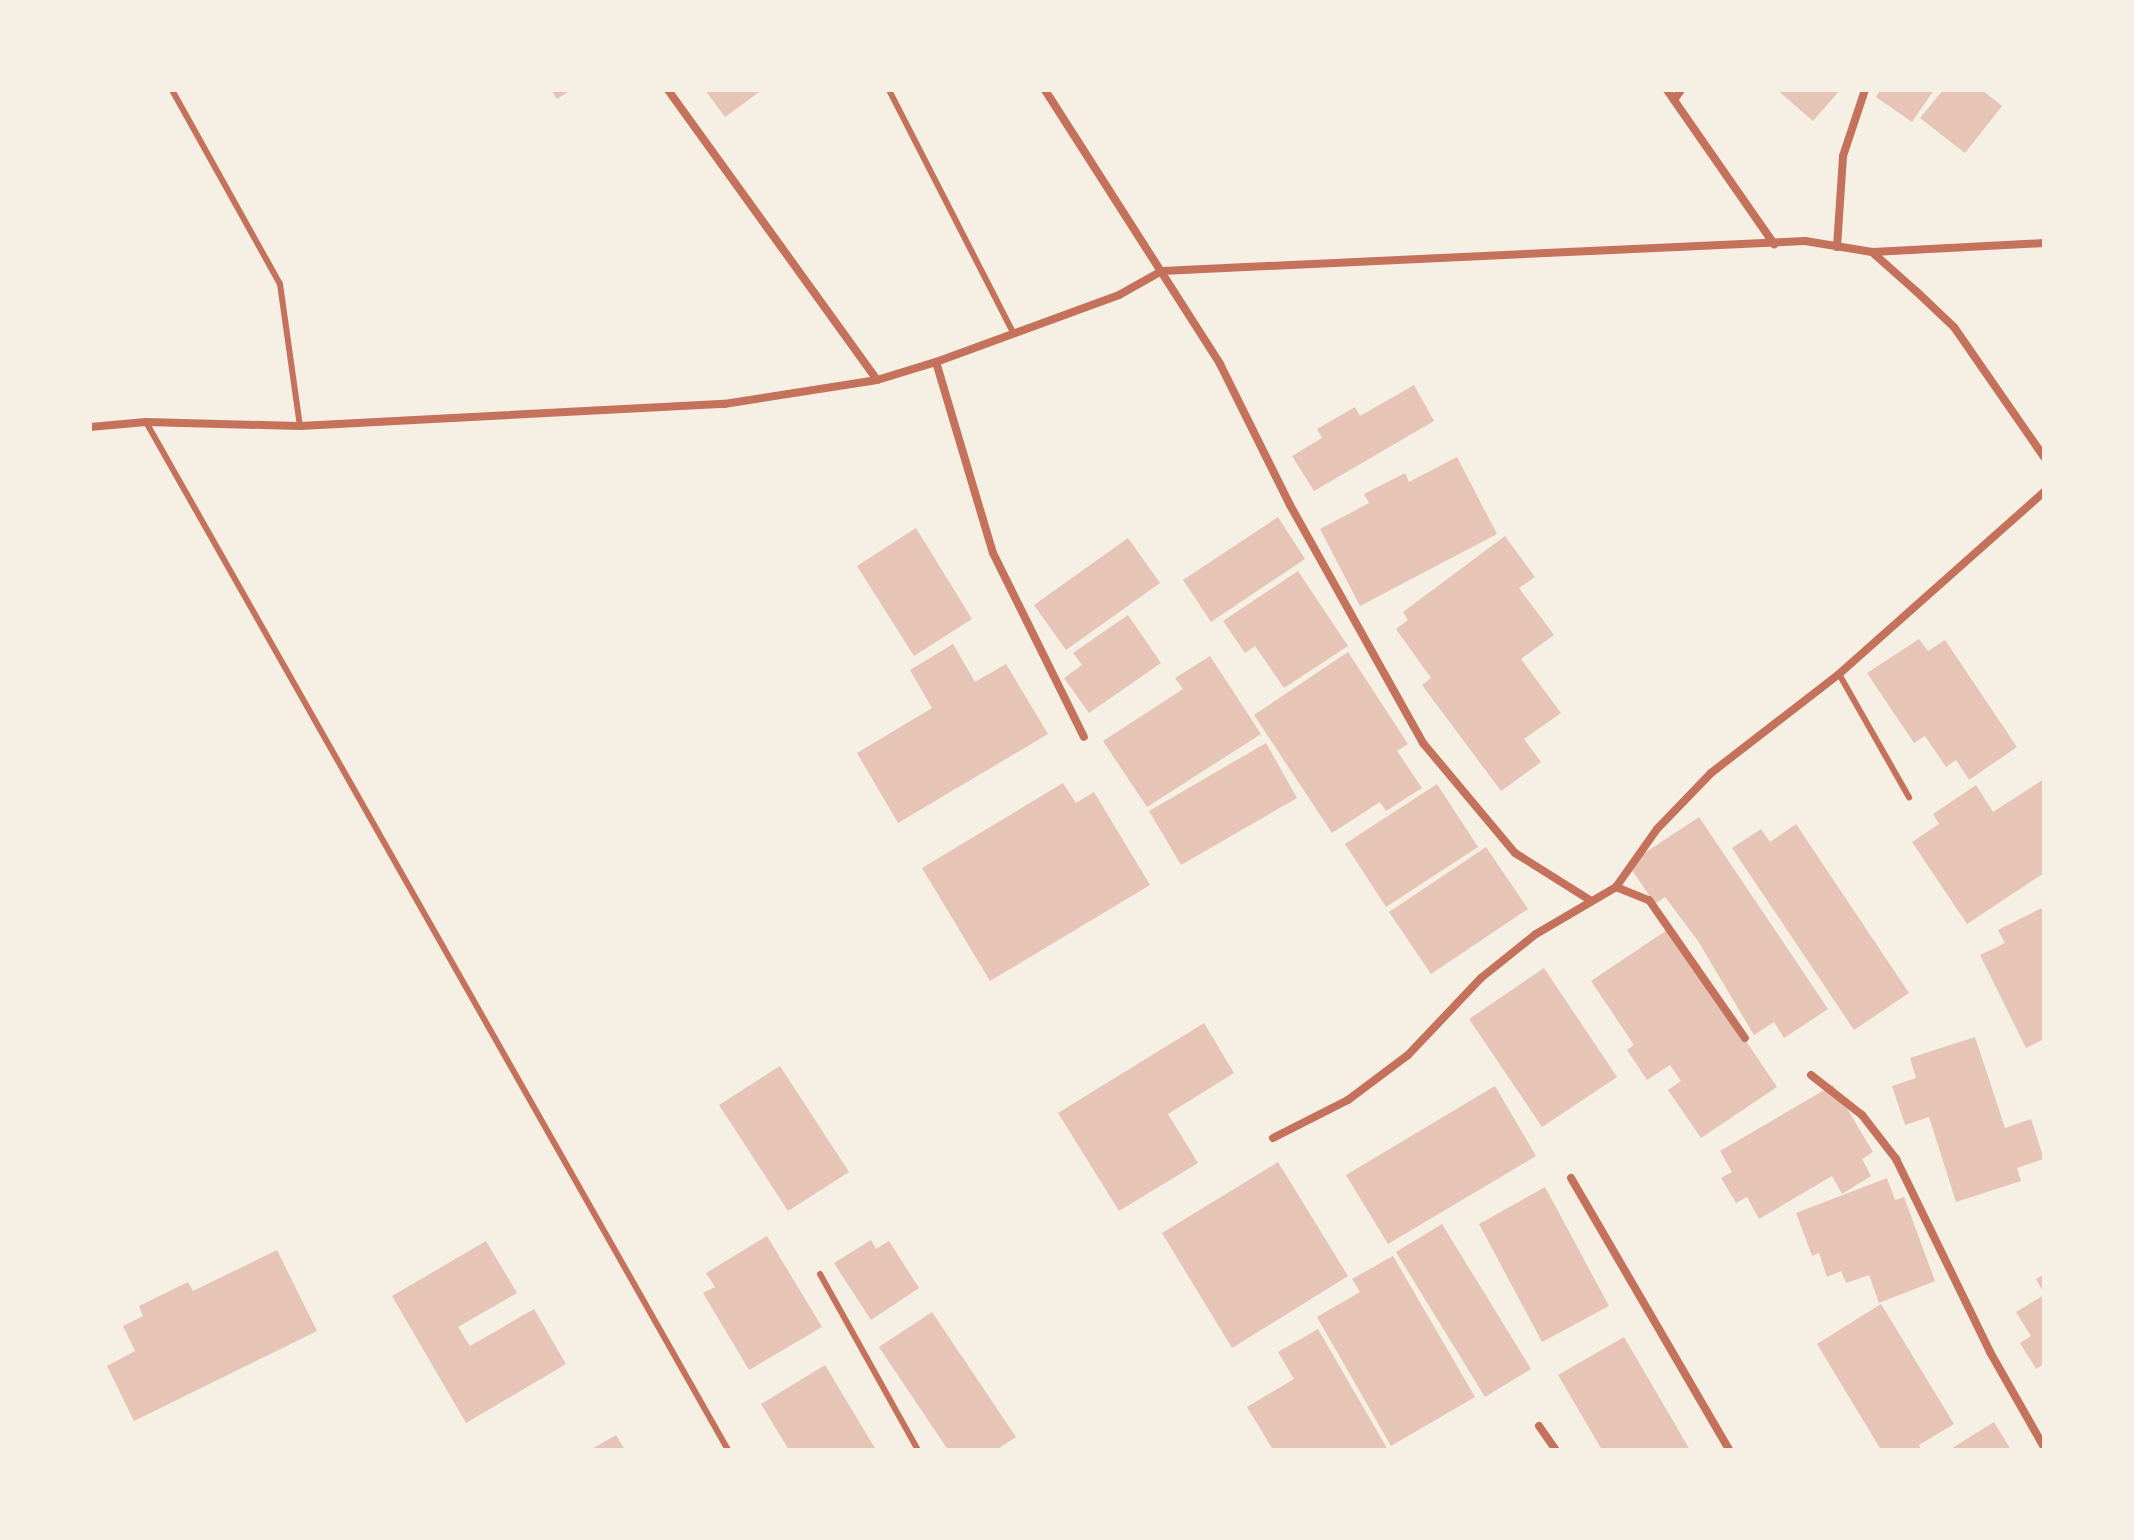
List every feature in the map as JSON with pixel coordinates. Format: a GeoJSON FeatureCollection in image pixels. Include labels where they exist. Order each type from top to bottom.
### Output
{"type":"FeatureCollection","features":[{"type":"Feature","properties":{"kind":"street"},"geometry":{"type":"LineString","coordinates":[[668,90],[877,380]]}},
{"type":"Feature","properties":{"kind":"street"},"geometry":{"type":"LineString","coordinates":[[1045,90],[1220,364],[1290,505],[1423,743],[1515,853],[1590,900]]}},
{"type":"Feature","properties":{"kind":"street"},"geometry":{"type":"LineString","coordinates":[[1667,90],[1774,244]]}},
{"type":"Feature","properties":{"kind":"street"},"geometry":{"type":"LineString","coordinates":[[1674,100],[1681,90]]}},
{"type":"Feature","properties":{"kind":"street"},"geometry":{"type":"LineString","coordinates":[[1837,247],[1843,156],[1865,90]]}},
{"type":"Feature","properties":{"kind":"street"},"geometry":{"type":"LineString","coordinates":[[90,427],[146,422],[300,426],[724,404],[877,380],[936,362],[1119,295],[1162,271],[1805,241],[1872,252],[2044,243]]}},
{"type":"Feature","properties":{"kind":"street"},"geometry":{"type":"LineString","coordinates":[[1872,252],[1954,327],[2044,457]]}},
{"type":"Feature","properties":{"kind":"street"},"geometry":{"type":"LineString","coordinates":[[936,362],[993,553],[1084,737]]}},
{"type":"Feature","properties":{"kind":"street"},"geometry":{"type":"LineString","coordinates":[[1273,1138],[1372,1082],[1408,1055],[1481,978],[1536,934],[1616,887],[1657,829],[1711,773],[1839,674],[2044,492]]}},
{"type":"Feature","properties":{"kind":"street"},"geometry":{"type":"LineString","coordinates":[[1616,887],[1649,900],[1745,1038]]}},
{"type":"Feature","properties":{"kind":"street"},"geometry":{"type":"LineString","coordinates":[[1811,1075],[1862,1115],[1896,1159],[1990,1352],[2044,1447]]}},
{"type":"Feature","properties":{"kind":"street"},"geometry":{"type":"LineString","coordinates":[[1571,1178],[1729,1450]]}},
{"type":"Feature","properties":{"kind":"street"},"geometry":{"type":"LineString","coordinates":[[1539,1426],[1556,1450]]}},
{"type":"Feature","properties":{"kind":"lane"},"geometry":{"type":"LineString","coordinates":[[172,90],[280,284],[300,426]]}},
{"type":"Feature","properties":{"kind":"lane"},"geometry":{"type":"LineString","coordinates":[[889,90],[1013,332]]}},
{"type":"Feature","properties":{"kind":"lane"},"geometry":{"type":"LineString","coordinates":[[146,422],[728,1450]]}},
{"type":"Feature","properties":{"kind":"lane"},"geometry":{"type":"LineString","coordinates":[[1839,674],[1909,797]]}},
{"type":"Feature","properties":{"kind":"lane"},"geometry":{"type":"LineString","coordinates":[[820,1274],[918,1450]]}},
{"type":"Feature","properties":{"kind":"building"},"geometry":{"type":"Polygon","coordinates":[[[551,90],[571,90],[557,99],[551,90]]]}},
{"type":"Feature","properties":{"kind":"building"},"geometry":{"type":"Polygon","coordinates":[[[705,90],[762,90],[725,117],[705,90]]]}},
{"type":"Feature","properties":{"kind":"building"},"geometry":{"type":"Polygon","coordinates":[[[1777,90],[1840,90],[1813,121],[1777,90]]]}},
{"type":"Feature","properties":{"kind":"building"},"geometry":{"type":"Polygon","coordinates":[[[1880,90],[1934,90],[1912,122],[1876,97],[1880,90]]]}},
{"type":"Feature","properties":{"kind":"building"},"geometry":{"type":"Polygon","coordinates":[[[1943,90],[1982,90],[2002,106],[1965,153],[1920,118],[1943,90]]]}},
{"type":"Feature","properties":{"kind":"building"},"geometry":{"type":"Polygon","coordinates":[[[1414,385],[1434,421],[1314,491],[1292,456],[1322,438],[1317,429],[1355,407],[1360,416],[1414,385]]]}},
{"type":"Feature","properties":{"kind":"building"},"geometry":{"type":"Polygon","coordinates":[[[1457,457],[1497,534],[1360,606],[1320,529],[1369,503],[1364,494],[1405,473],[1409,482],[1457,457]]]}},
{"type":"Feature","properties":{"kind":"building"},"geometry":{"type":"Polygon","coordinates":[[[1278,517],[1305,559],[1211,622],[1183,580],[1278,517]]]}},
{"type":"Feature","properties":{"kind":"building"},"geometry":{"type":"Polygon","coordinates":[[[916,528],[972,619],[914,656],[857,566],[916,528]]]}},
{"type":"Feature","properties":{"kind":"building"},"geometry":{"type":"Polygon","coordinates":[[[1505,536],[1535,577],[1519,588],[1554,635],[1521,659],[1561,713],[1524,739],[1541,762],[1501,791],[1422,685],[1431,678],[1396,629],[1408,620],[1403,612],[1505,536]]]}},
{"type":"Feature","properties":{"kind":"building"},"geometry":{"type":"Polygon","coordinates":[[[1128,538],[1160,583],[1066,650],[1034,605],[1128,538]]]}},
{"type":"Feature","properties":{"kind":"building"},"geometry":{"type":"Polygon","coordinates":[[[1298,571],[1348,646],[1284,688],[1255,646],[1245,653],[1223,621],[1298,571]]]}},
{"type":"Feature","properties":{"kind":"building"},"geometry":{"type":"Polygon","coordinates":[[[1128,615],[1161,663],[1089,713],[1064,678],[1082,665],[1073,653],[1128,615]]]}},
{"type":"Feature","properties":{"kind":"building"},"geometry":{"type":"Polygon","coordinates":[[[1919,639],[1928,651],[1945,640],[2017,747],[1969,780],[1956,760],[1946,767],[1925,736],[1914,743],[1867,673],[1919,639]]]}},
{"type":"Feature","properties":{"kind":"building"},"geometry":{"type":"Polygon","coordinates":[[[953,644],[975,682],[1006,664],[1048,734],[898,823],[857,753],[932,708],[910,670],[953,644]]]}},
{"type":"Feature","properties":{"kind":"building"},"geometry":{"type":"Polygon","coordinates":[[[1348,652],[1408,744],[1397,751],[1422,788],[1386,811],[1380,802],[1332,833],[1254,715],[1348,652]]]}},
{"type":"Feature","properties":{"kind":"building"},"geometry":{"type":"Polygon","coordinates":[[[1210,656],[1261,734],[1147,807],[1103,741],[1183,689],[1175,678],[1210,656]]]}},
{"type":"Feature","properties":{"kind":"building"},"geometry":{"type":"Polygon","coordinates":[[[1266,743],[1297,798],[1181,865],[1149,811],[1266,743]]]}},
{"type":"Feature","properties":{"kind":"building"},"geometry":{"type":"Polygon","coordinates":[[[2044,779],[2044,873],[1967,924],[1912,842],[1939,824],[1933,814],[1976,785],[1993,812],[2044,779]]]}},
{"type":"Feature","properties":{"kind":"building"},"geometry":{"type":"Polygon","coordinates":[[[1063,783],[1076,803],[1094,792],[1150,885],[990,981],[922,868],[1063,783]]]}},
{"type":"Feature","properties":{"kind":"building"},"geometry":{"type":"Polygon","coordinates":[[[1437,784],[1478,847],[1386,907],[1345,844],[1437,784]]]}},
{"type":"Feature","properties":{"kind":"building"},"geometry":{"type":"Polygon","coordinates":[[[1699,817],[1828,1009],[1784,1038],[1774,1022],[1754,1035],[1698,941],[1665,897],[1655,904],[1628,864],[1699,817]]]}},
{"type":"Feature","properties":{"kind":"building"},"geometry":{"type":"Polygon","coordinates":[[[1796,824],[1909,993],[1854,1030],[1732,848],[1761,829],[1770,842],[1796,824]]]}},
{"type":"Feature","properties":{"kind":"building"},"geometry":{"type":"Polygon","coordinates":[[[1486,847],[1528,909],[1431,974],[1389,912],[1486,847]]]}},
{"type":"Feature","properties":{"kind":"building"},"geometry":{"type":"Polygon","coordinates":[[[2044,907],[2044,1039],[2026,1048],[1980,955],[2005,943],[1998,930],[2044,907]]]}},
{"type":"Feature","properties":{"kind":"building"},"geometry":{"type":"Polygon","coordinates":[[[1670,928],[1777,1087],[1701,1138],[1668,1090],[1681,1081],[1670,1065],[1647,1080],[1627,1050],[1634,1045],[1591,981],[1670,928]]]}},
{"type":"Feature","properties":{"kind":"building"},"geometry":{"type":"Polygon","coordinates":[[[1544,968],[1617,1077],[1542,1127],[1469,1019],[1544,968]]]}},
{"type":"Feature","properties":{"kind":"building"},"geometry":{"type":"Polygon","coordinates":[[[1204,1023],[1234,1073],[1168,1114],[1198,1163],[1119,1211],[1058,1113],[1204,1023]]]}},
{"type":"Feature","properties":{"kind":"building"},"geometry":{"type":"Polygon","coordinates":[[[1975,1037],[2005,1128],[2031,1119],[2044,1159],[2017,1168],[2021,1181],[1956,1202],[1929,1117],[1905,1125],[1892,1086],[1916,1078],[1910,1058],[1975,1037]]]}},
{"type":"Feature","properties":{"kind":"building"},"geometry":{"type":"Polygon","coordinates":[[[780,1066],[849,1172],[788,1211],[719,1105],[780,1066]]]}},
{"type":"Feature","properties":{"kind":"building"},"geometry":{"type":"Polygon","coordinates":[[[1833,1085],[1873,1152],[1862,1159],[1871,1176],[1842,1194],[1832,1176],[1759,1219],[1747,1197],[1736,1203],[1721,1178],[1732,1172],[1720,1151],[1833,1085]]]}},
{"type":"Feature","properties":{"kind":"building"},"geometry":{"type":"Polygon","coordinates":[[[1495,1086],[1536,1156],[1388,1244],[1346,1175],[1495,1086]]]}},
{"type":"Feature","properties":{"kind":"building"},"geometry":{"type":"Polygon","coordinates":[[[1278,1162],[1348,1276],[1232,1348],[1162,1233],[1278,1162]]]}},
{"type":"Feature","properties":{"kind":"building"},"geometry":{"type":"Polygon","coordinates":[[[1887,1178],[1895,1200],[1904,1197],[1935,1281],[1879,1303],[1869,1275],[1846,1283],[1841,1271],[1827,1277],[1819,1253],[1812,1256],[1796,1213],[1887,1178]]]}},
{"type":"Feature","properties":{"kind":"building"},"geometry":{"type":"Polygon","coordinates":[[[1545,1187],[1609,1306],[1542,1342],[1479,1224],[1545,1187]]]}},
{"type":"Feature","properties":{"kind":"building"},"geometry":{"type":"Polygon","coordinates":[[[1442,1224],[1531,1369],[1485,1397],[1396,1252],[1442,1224]]]}},
{"type":"Feature","properties":{"kind":"building"},"geometry":{"type":"Polygon","coordinates":[[[767,1236],[822,1327],[749,1370],[703,1293],[715,1287],[706,1273],[767,1236]]]}},
{"type":"Feature","properties":{"kind":"building"},"geometry":{"type":"Polygon","coordinates":[[[871,1240],[876,1249],[889,1241],[919,1288],[871,1320],[834,1263],[871,1240]]]}},
{"type":"Feature","properties":{"kind":"building"},"geometry":{"type":"Polygon","coordinates":[[[486,1241],[517,1293],[458,1327],[470,1346],[534,1309],[566,1364],[466,1423],[392,1296],[486,1241]]]}},
{"type":"Feature","properties":{"kind":"building"},"geometry":{"type":"Polygon","coordinates":[[[277,1250],[317,1331],[134,1421],[107,1366],[135,1351],[123,1326],[143,1316],[139,1306],[188,1282],[193,1291],[277,1250]]]}},
{"type":"Feature","properties":{"kind":"building"},"geometry":{"type":"Polygon","coordinates":[[[1393,1256],[1475,1397],[1391,1446],[1317,1317],[1360,1292],[1352,1279],[1393,1256]]]}},
{"type":"Feature","properties":{"kind":"building"},"geometry":{"type":"Polygon","coordinates":[[[2044,1274],[2044,1293],[2036,1279],[2044,1274]]]}},
{"type":"Feature","properties":{"kind":"building"},"geometry":{"type":"Polygon","coordinates":[[[2044,1295],[2044,1364],[2036,1369],[2020,1343],[2031,1336],[2016,1312],[2044,1295]]]}},
{"type":"Feature","properties":{"kind":"building"},"geometry":{"type":"Polygon","coordinates":[[[1881,1304],[1954,1424],[1919,1445],[1921,1450],[1881,1450],[1817,1344],[1881,1304]]]}},
{"type":"Feature","properties":{"kind":"building"},"geometry":{"type":"Polygon","coordinates":[[[932,1312],[1016,1437],[996,1450],[948,1450],[879,1347],[932,1312]]]}},
{"type":"Feature","properties":{"kind":"building"},"geometry":{"type":"Polygon","coordinates":[[[1318,1329],[1388,1450],[1273,1450],[1247,1407],[1294,1379],[1278,1352],[1318,1329]]]}},
{"type":"Feature","properties":{"kind":"building"},"geometry":{"type":"Polygon","coordinates":[[[1624,1337],[1690,1450],[1602,1450],[1558,1375],[1624,1337]]]}},
{"type":"Feature","properties":{"kind":"building"},"geometry":{"type":"Polygon","coordinates":[[[825,1365],[876,1450],[789,1450],[761,1404],[825,1365]]]}},
{"type":"Feature","properties":{"kind":"building"},"geometry":{"type":"Polygon","coordinates":[[[1994,1422],[2011,1450],[1949,1450],[1994,1422]]]}},
{"type":"Feature","properties":{"kind":"building"},"geometry":{"type":"Polygon","coordinates":[[[616,1435],[625,1450],[590,1450],[616,1435]]]}}]}
